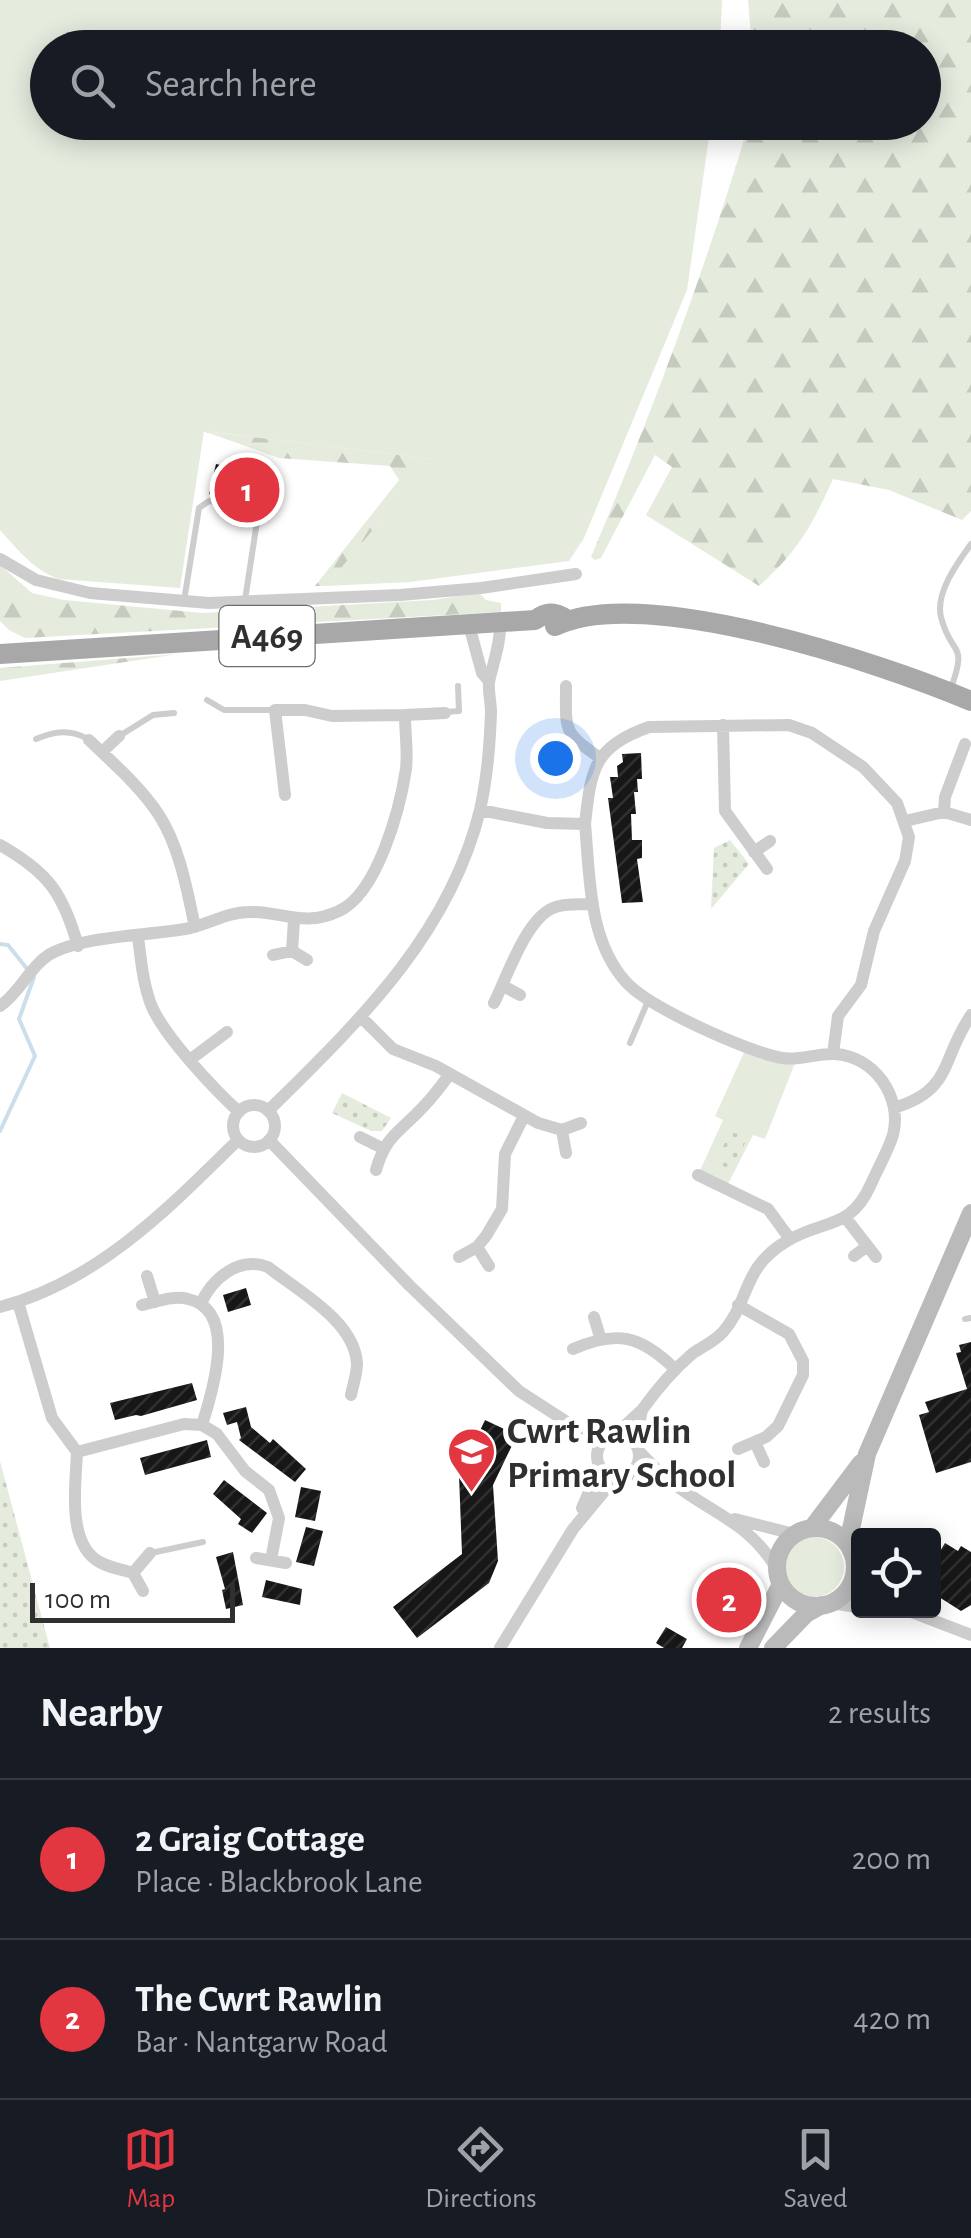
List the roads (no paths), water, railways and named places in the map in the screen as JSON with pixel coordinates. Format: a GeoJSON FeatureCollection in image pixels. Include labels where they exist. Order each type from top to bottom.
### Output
{"type":"FeatureCollection","features":[{"type":"Feature","properties":{"kind":"main road","name":"A469"},"geometry":{"type":"LineString","coordinates":[[0,654],[535,620],[543,614],[557,613],[566,619],[612,614],[675,618],[778,636],[971,701]]}},
{"type":"Feature","properties":{"kind":"main road"},"geometry":{"type":"LineString","coordinates":[[851,1528],[868,1454],[971,1213]]}},
{"type":"Feature","properties":{"kind":"main road"},"geometry":{"type":"LineString","coordinates":[[748,1648],[778,1576],[778,1554],[803,1531],[868,1454]]}},
{"type":"Feature","properties":{"kind":"main road"},"geometry":{"type":"LineString","coordinates":[[803,1531],[829,1530],[840,1536],[851,1554]]}},
{"type":"Feature","properties":{"kind":"main road"},"geometry":{"type":"LineString","coordinates":[[778,1576],[796,1601],[826,1604]]}},
{"type":"Feature","properties":{"kind":"main road"},"geometry":{"type":"LineString","coordinates":[[773,1648],[806,1614],[846,1592],[851,1583]]}},
{"type":"Feature","properties":{"kind":"street"},"geometry":{"type":"LineString","coordinates":[[0,559],[36,580],[90,593],[184,601],[400,595],[576,574]]}},
{"type":"Feature","properties":{"kind":"street"},"geometry":{"type":"LineString","coordinates":[[268,1111],[362,1018],[435,922],[462,864],[480,810],[490,745],[490,681],[495,672],[500,622]]}},
{"type":"Feature","properties":{"kind":"street"},"geometry":{"type":"LineString","coordinates":[[469,624],[482,673],[490,681]]}},
{"type":"Feature","properties":{"kind":"street"},"geometry":{"type":"LineString","coordinates":[[566,686],[566,728],[574,740],[600,758]]}},
{"type":"Feature","properties":{"kind":"street"},"geometry":{"type":"LineString","coordinates":[[285,795],[275,710],[305,710],[332,716],[445,712]]}},
{"type":"Feature","properties":{"kind":"street"},"geometry":{"type":"LineString","coordinates":[[0,1006],[18,992],[52,953],[195,927],[245,912],[294,920],[341,910],[360,892],[378,864],[396,812],[406,765],[405,716]]}},
{"type":"Feature","properties":{"kind":"street"},"geometry":{"type":"LineString","coordinates":[[500,1648],[573,1529],[599,1461],[599,1447],[642,1410],[675,1369],[723,1332],[748,1278],[768,1254],[790,1239],[857,1210],[893,1133],[894,1108],[886,1084],[855,1058],[833,1054],[787,1059],[764,1054],[648,1000],[627,984],[610,959],[599,935],[593,904],[585,824],[590,778],[600,758],[628,734],[649,727],[789,725],[812,732],[863,767],[897,803],[909,837],[905,860],[874,932],[862,985],[838,1016],[833,1054]]}},
{"type":"Feature","properties":{"kind":"street"},"geometry":{"type":"LineString","coordinates":[[723,726],[725,811],[767,869]]}},
{"type":"Feature","properties":{"kind":"street"},"geometry":{"type":"LineString","coordinates":[[102,752],[120,736]]}},
{"type":"Feature","properties":{"kind":"street"},"geometry":{"type":"LineString","coordinates":[[90,740],[162,819],[181,864],[195,927]]}},
{"type":"Feature","properties":{"kind":"street"},"geometry":{"type":"LineString","coordinates":[[944,812],[945,797],[965,744]]}},
{"type":"Feature","properties":{"kind":"street"},"geometry":{"type":"LineString","coordinates":[[956,763],[971,770]]}},
{"type":"Feature","properties":{"kind":"street"},"geometry":{"type":"LineString","coordinates":[[480,810],[547,823],[585,824]]}},
{"type":"Feature","properties":{"kind":"street"},"geometry":{"type":"LineString","coordinates":[[905,821],[944,812],[971,820]]}},
{"type":"Feature","properties":{"kind":"street"},"geometry":{"type":"LineString","coordinates":[[754,852],[770,841]]}},
{"type":"Feature","properties":{"kind":"street"},"geometry":{"type":"LineString","coordinates":[[0,845],[46,876],[68,908],[78,946]]}},
{"type":"Feature","properties":{"kind":"street"},"geometry":{"type":"LineString","coordinates":[[494,1003],[532,926],[542,915],[555,906],[593,904]]}},
{"type":"Feature","properties":{"kind":"street"},"geometry":{"type":"LineString","coordinates":[[292,951],[294,920]]}},
{"type":"Feature","properties":{"kind":"street"},"geometry":{"type":"LineString","coordinates":[[138,936],[152,1008],[214,1090],[238,1112]]}},
{"type":"Feature","properties":{"kind":"street"},"geometry":{"type":"LineString","coordinates":[[273,956],[292,951],[307,960]]}},
{"type":"Feature","properties":{"kind":"street"},"geometry":{"type":"LineString","coordinates":[[503,986],[520,995]]}},
{"type":"Feature","properties":{"kind":"street"},"geometry":{"type":"LineString","coordinates":[[894,1108],[921,1100],[938,1084],[956,1036],[971,1015]]}},
{"type":"Feature","properties":{"kind":"street"},"geometry":{"type":"LineString","coordinates":[[362,1018],[394,1049],[524,1116],[562,1130],[581,1123]]}},
{"type":"Feature","properties":{"kind":"street"},"geometry":{"type":"LineString","coordinates":[[192,1059],[227,1032]]}},
{"type":"Feature","properties":{"kind":"street"},"geometry":{"type":"LineString","coordinates":[[376,1170],[382,1148],[396,1129],[420,1112],[449,1075]]}},
{"type":"Feature","properties":{"kind":"street"},"geometry":{"type":"LineString","coordinates":[[250,1105],[268,1111],[274,1122],[269,1140],[252,1147],[238,1140],[233,1124],[238,1112],[250,1105]]}},
{"type":"Feature","properties":{"kind":"street"},"geometry":{"type":"LineString","coordinates":[[459,1257],[477,1247],[502,1209],[505,1154],[524,1116]]}},
{"type":"Feature","properties":{"kind":"street"},"geometry":{"type":"LineString","coordinates":[[562,1130],[566,1153]]}},
{"type":"Feature","properties":{"kind":"street"},"geometry":{"type":"LineString","coordinates":[[360,1137],[382,1148]]}},
{"type":"Feature","properties":{"kind":"street"},"geometry":{"type":"LineString","coordinates":[[0,1307],[48,1292],[115,1252],[238,1140]]}},
{"type":"Feature","properties":{"kind":"street"},"geometry":{"type":"LineString","coordinates":[[269,1140],[476,1350],[520,1390],[570,1424],[599,1461],[622,1475],[674,1485]]}},
{"type":"Feature","properties":{"kind":"street"},"geometry":{"type":"LineString","coordinates":[[698,1175],[717,1191],[768,1208],[790,1239]]}},
{"type":"Feature","properties":{"kind":"street"},"geometry":{"type":"LineString","coordinates":[[845,1217],[871,1252],[854,1256]]}},
{"type":"Feature","properties":{"kind":"street"},"geometry":{"type":"LineString","coordinates":[[477,1247],[488,1266]]}},
{"type":"Feature","properties":{"kind":"street"},"geometry":{"type":"LineString","coordinates":[[200,1303],[208,1289],[239,1265],[256,1263],[268,1267],[329,1316],[349,1338],[358,1368],[350,1395]]}},
{"type":"Feature","properties":{"kind":"street"},"geometry":{"type":"LineString","coordinates":[[147,1276],[148,1304],[184,1297],[200,1303],[213,1321],[220,1344],[202,1425]]}},
{"type":"Feature","properties":{"kind":"street"},"geometry":{"type":"LineString","coordinates":[[18,1302],[52,1418],[77,1452],[73,1498],[85,1549],[107,1566],[132,1573],[143,1591]]}},
{"type":"Feature","properties":{"kind":"street"},"geometry":{"type":"LineString","coordinates":[[738,1305],[790,1334],[803,1361],[803,1375],[778,1426],[766,1438],[738,1449]]}},
{"type":"Feature","properties":{"kind":"street"},"geometry":{"type":"LineString","coordinates":[[594,1317],[600,1337]]}},
{"type":"Feature","properties":{"kind":"street"},"geometry":{"type":"LineString","coordinates":[[573,1349],[600,1337],[634,1340],[659,1354],[675,1369]]}},
{"type":"Feature","properties":{"kind":"street"},"geometry":{"type":"LineString","coordinates":[[573,1529],[636,1465],[642,1410]]}},
{"type":"Feature","properties":{"kind":"street"},"geometry":{"type":"LineString","coordinates":[[77,1452],[184,1424],[202,1425],[217,1434],[238,1464],[273,1498],[279,1518],[264,1559],[286,1562]]}},
{"type":"Feature","properties":{"kind":"street"},"geometry":{"type":"LineString","coordinates":[[570,1424],[628,1437],[674,1485],[732,1518],[766,1551],[778,1576]]}},
{"type":"Feature","properties":{"kind":"street"},"geometry":{"type":"LineString","coordinates":[[755,1442],[764,1462]]}},
{"type":"Feature","properties":{"kind":"street"},"geometry":{"type":"LineString","coordinates":[[732,1518],[803,1531]]}},
{"type":"Feature","properties":{"kind":"street"},"geometry":{"type":"LineString","coordinates":[[132,1573],[150,1553]]}},
{"type":"Feature","properties":{"kind":"street"},"geometry":{"type":"LineString","coordinates":[[826,1604],[851,1606]]}},
{"type":"Feature","properties":{"kind":"street"},"geometry":{"type":"LineString","coordinates":[[927,1618],[971,1635]]}},
{"type":"Feature","properties":{"kind":"lane"},"geometry":{"type":"LineString","coordinates":[[184,601],[199,508],[209,501],[252,508],[258,515],[245,601]]}},
{"type":"Feature","properties":{"kind":"lane"},"geometry":{"type":"LineString","coordinates":[[950,692],[960,654],[941,616],[940,602],[971,544]]}},
{"type":"Feature","properties":{"kind":"lane"},"geometry":{"type":"LineString","coordinates":[[445,712],[460,711],[458,686]]}},
{"type":"Feature","properties":{"kind":"lane"},"geometry":{"type":"LineString","coordinates":[[207,700],[224,710],[275,710]]}},
{"type":"Feature","properties":{"kind":"lane"},"geometry":{"type":"LineString","coordinates":[[120,736],[153,716],[174,714]]}},
{"type":"Feature","properties":{"kind":"lane"},"geometry":{"type":"LineString","coordinates":[[36,739],[61,731],[78,733],[90,740]]}},
{"type":"Feature","properties":{"kind":"lane"},"geometry":{"type":"LineString","coordinates":[[630,1043],[648,1000]]}},
{"type":"Feature","properties":{"kind":"lane"},"geometry":{"type":"LineString","coordinates":[[150,1553],[204,1542]]}},
{"type":"Feature","properties":{"kind":"waterway"},"geometry":{"type":"LineString","coordinates":[[0,944],[8,945],[28,970]]}},
{"type":"Feature","properties":{"kind":"waterway"},"geometry":{"type":"LineString","coordinates":[[0,1131],[35,1056],[19,1019],[34,977]]}},
{"type":"Feature","properties":{"kind":"place","name":"2 Graig Cottage"},"geometry":{"type":"Point","coordinates":[247,490]}},
{"type":"Feature","properties":{"kind":"place","name":"Cwrt Rawlin Primary School"},"geometry":{"type":"Point","coordinates":[472,1494]}},
{"type":"Feature","properties":{"kind":"place","name":"The Cwrt Rawlin"},"geometry":{"type":"Point","coordinates":[729,1600]}}]}
